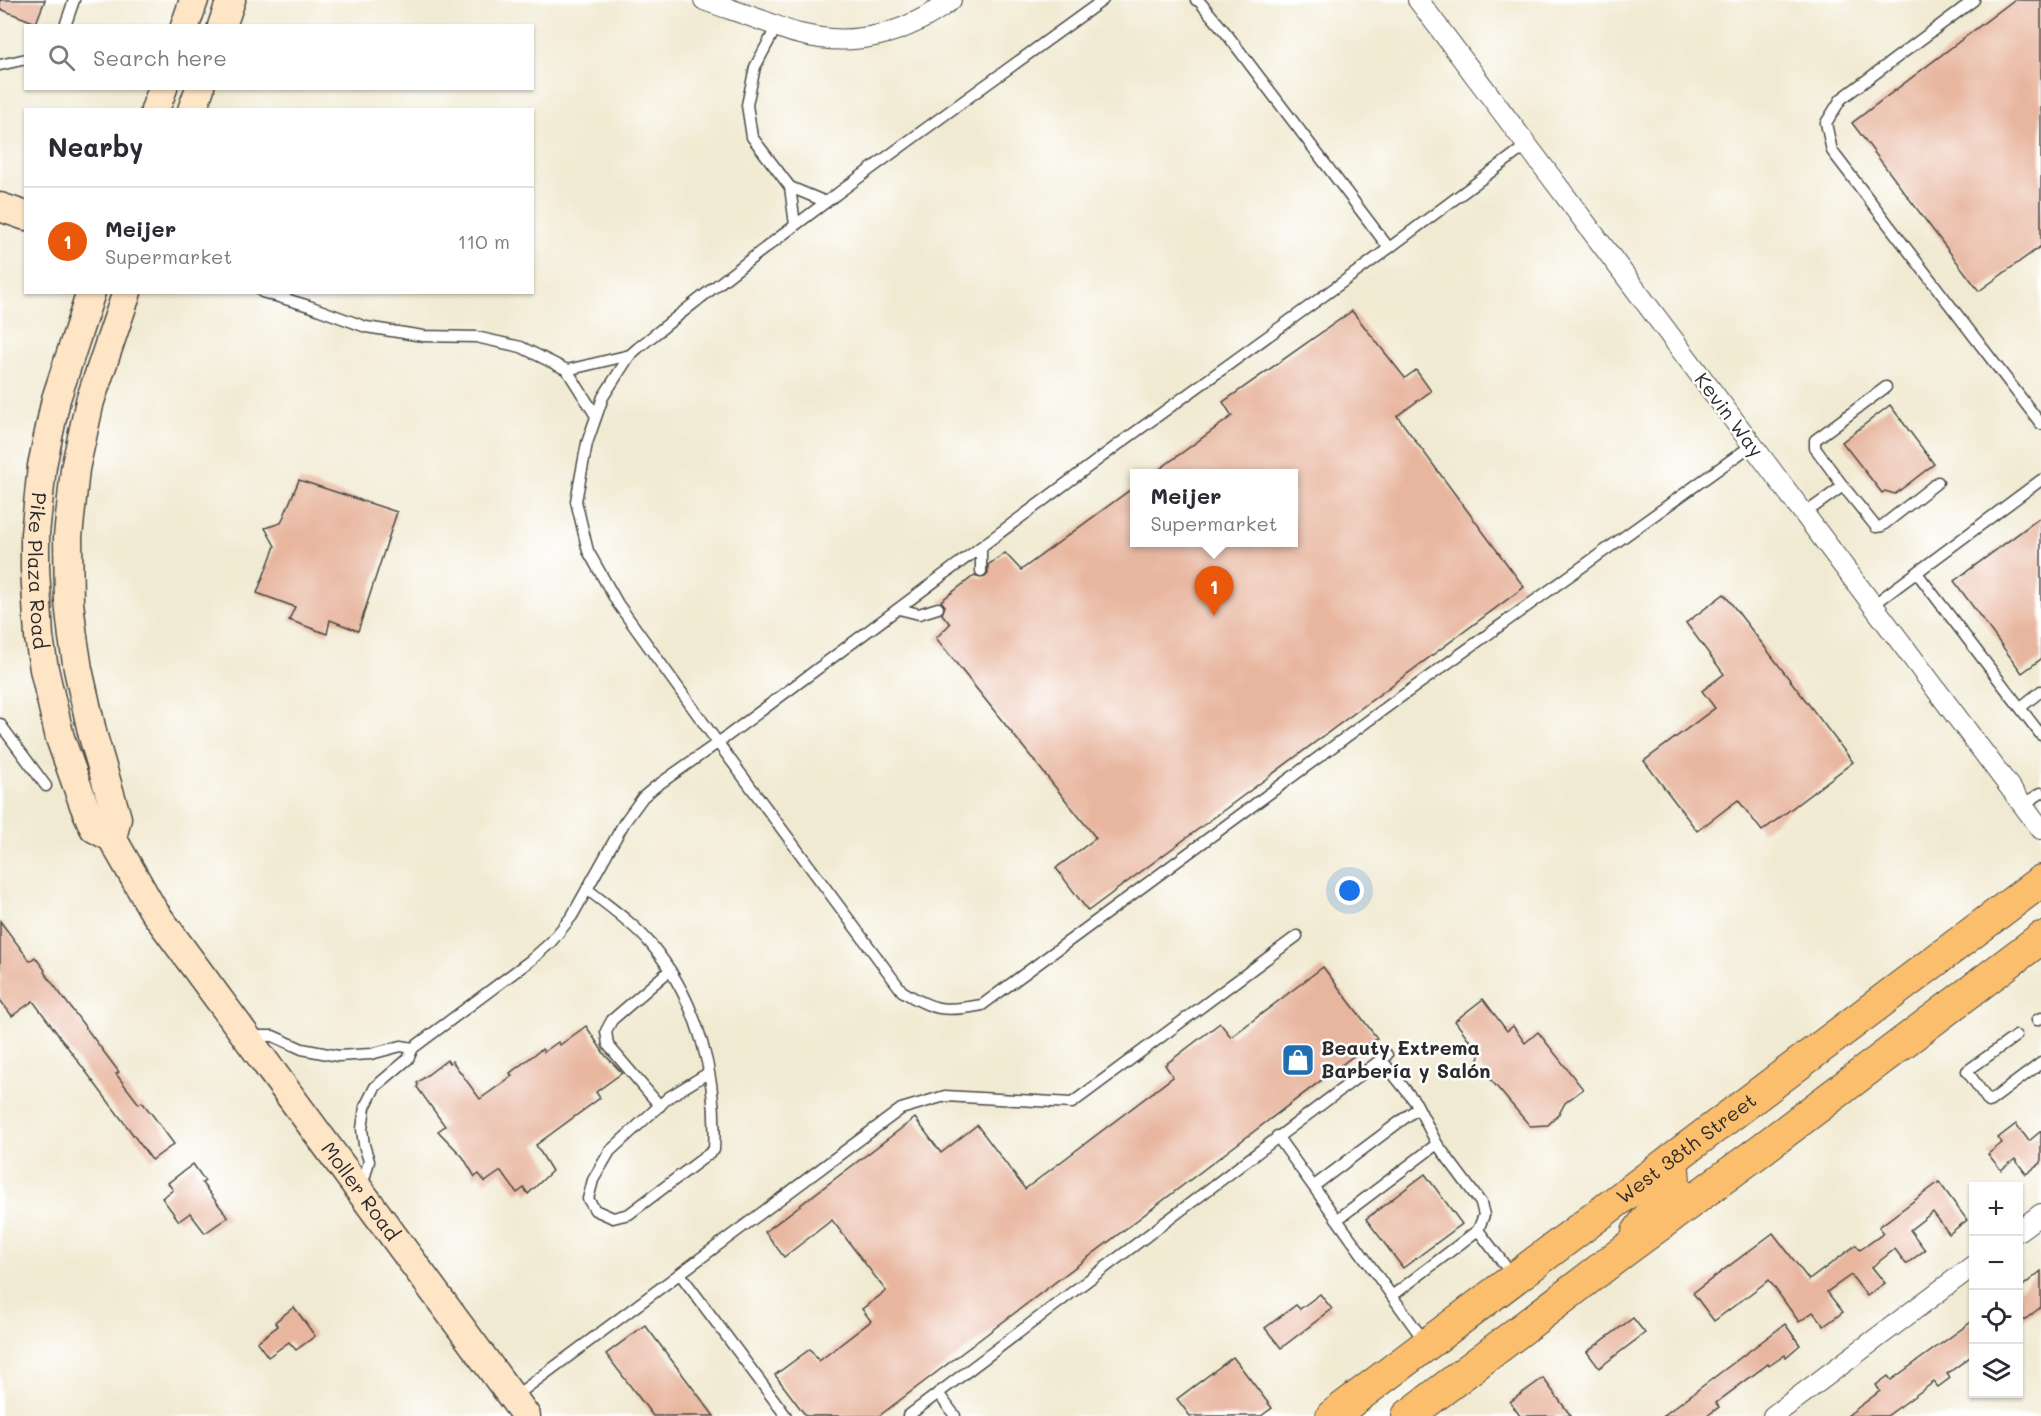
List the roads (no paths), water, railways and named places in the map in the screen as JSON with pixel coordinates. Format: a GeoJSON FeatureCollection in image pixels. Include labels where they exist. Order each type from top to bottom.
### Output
{"type":"FeatureCollection","features":[{"type":"Feature","properties":{"kind":"main road"},"geometry":{"type":"LineString","coordinates":[[186,24],[194,0]]}},
{"type":"Feature","properties":{"kind":"main road"},"geometry":{"type":"LineString","coordinates":[[223,24],[231,0]]}},
{"type":"Feature","properties":{"kind":"main road"},"geometry":{"type":"LineString","coordinates":[[156,108],[162,90]]}},
{"type":"Feature","properties":{"kind":"main road"},"geometry":{"type":"LineString","coordinates":[[193,108],[199,90]]}},
{"type":"Feature","properties":{"kind":"main road"},"geometry":{"type":"LineString","coordinates":[[0,207],[24,215]]}},
{"type":"Feature","properties":{"kind":"main road","name":"Pike Plaza Road"},"geometry":{"type":"LineString","coordinates":[[90,294],[64,372],[48,435],[38,501],[35,568],[42,658],[60,738],[70,770],[94,828],[112,838],[153,910],[195,968]]}},
{"type":"Feature","properties":{"kind":"main road","name":"Pike Plaza Road"},"geometry":{"type":"LineString","coordinates":[[112,838],[117,818],[93,736],[73,637],[69,602],[68,537],[75,469],[90,401],[126,294]]}},
{"type":"Feature","properties":{"kind":"main road","name":"West 38th Street"},"geometry":{"type":"LineString","coordinates":[[1332,1416],[2041,881]]}},
{"type":"Feature","properties":{"kind":"main road"},"geometry":{"type":"LineString","coordinates":[[1408,1416],[2041,938]]}},
{"type":"Feature","properties":{"kind":"main road","name":"Moller Road"},"geometry":{"type":"LineString","coordinates":[[195,968],[520,1407]]}},
{"type":"Feature","properties":{"kind":"main road"},"geometry":{"type":"LineString","coordinates":[[1628,1248],[1674,1182],[1673,1168],[1669,1162]]}},
{"type":"Feature","properties":{"kind":"main road"},"geometry":{"type":"LineString","coordinates":[[1395,1416],[1432,1366],[1433,1354],[1427,1344]]}},
{"type":"Feature","properties":{"kind":"street"},"geometry":{"type":"LineString","coordinates":[[704,0],[794,33],[846,40],[906,28],[921,21],[951,0]]}},
{"type":"Feature","properties":{"kind":"street","name":"Kevin Way"},"geometry":{"type":"LineString","coordinates":[[1418,0],[2041,829]]}},
{"type":"Feature","properties":{"kind":"street"},"geometry":{"type":"LineString","coordinates":[[2023,1228],[2041,1214]]}},
{"type":"Feature","properties":{"kind":"street"},"geometry":{"type":"LineString","coordinates":[[1773,1416],[1969,1269]]}},
{"type":"Feature","properties":{"kind":"lane"},"geometry":{"type":"LineString","coordinates":[[66,24],[74,0]]}},
{"type":"Feature","properties":{"kind":"lane"},"geometry":{"type":"LineString","coordinates":[[1103,0],[795,225],[630,355],[603,397],[587,443],[576,501],[588,551],[618,604],[902,991],[926,1006],[955,1010],[982,1005],[1405,694],[1752,445]]}},
{"type":"Feature","properties":{"kind":"lane"},"geometry":{"type":"LineString","coordinates":[[1196,0],[1226,33],[1389,248]]}},
{"type":"Feature","properties":{"kind":"lane"},"geometry":{"type":"LineString","coordinates":[[1974,0],[1841,99],[1826,123],[1832,152],[2041,423]]}},
{"type":"Feature","properties":{"kind":"lane"},"geometry":{"type":"LineString","coordinates":[[777,26],[755,67],[747,105],[752,137],[790,186],[826,202]]}},
{"type":"Feature","properties":{"kind":"lane"},"geometry":{"type":"LineString","coordinates":[[0,65],[24,59]]}},
{"type":"Feature","properties":{"kind":"lane"},"geometry":{"type":"LineString","coordinates":[[361,1191],[369,1161],[362,1129],[365,1107],[375,1087],[408,1059],[413,1048],[542,951],[561,930],[624,823],[644,797],[655,787],[718,743],[1119,444],[1527,145]]}},
{"type":"Feature","properties":{"kind":"lane"},"geometry":{"type":"LineString","coordinates":[[790,186],[795,225]]}},
{"type":"Feature","properties":{"kind":"lane"},"geometry":{"type":"LineString","coordinates":[[269,294],[366,327],[423,336],[476,337],[521,347],[567,370],[596,416]]}},
{"type":"Feature","properties":{"kind":"lane"},"geometry":{"type":"LineString","coordinates":[[567,370],[630,355]]}},
{"type":"Feature","properties":{"kind":"lane"},"geometry":{"type":"LineString","coordinates":[[1886,387],[1815,440],[1815,448],[1876,527],[1882,526],[1938,482]]}},
{"type":"Feature","properties":{"kind":"lane"},"geometry":{"type":"LineString","coordinates":[[1873,605],[2041,480]]}},
{"type":"Feature","properties":{"kind":"lane"},"geometry":{"type":"LineString","coordinates":[[1804,514],[1843,486]]}},
{"type":"Feature","properties":{"kind":"lane"},"geometry":{"type":"LineString","coordinates":[[981,547],[981,571]]}},
{"type":"Feature","properties":{"kind":"lane"},"geometry":{"type":"LineString","coordinates":[[1917,573],[2041,735]]}},
{"type":"Feature","properties":{"kind":"lane"},"geometry":{"type":"LineString","coordinates":[[899,609],[919,615],[938,608]]}},
{"type":"Feature","properties":{"kind":"lane"},"geometry":{"type":"LineString","coordinates":[[2021,706],[2041,691]]}},
{"type":"Feature","properties":{"kind":"lane"},"geometry":{"type":"LineString","coordinates":[[0,724],[46,786]]}},
{"type":"Feature","properties":{"kind":"lane"},"geometry":{"type":"LineString","coordinates":[[2023,805],[2041,793]]}},
{"type":"Feature","properties":{"kind":"lane"},"geometry":{"type":"LineString","coordinates":[[587,889],[641,935],[670,970],[686,998],[705,1051],[715,1123],[714,1150],[629,1214],[613,1218],[595,1210],[588,1199],[593,1180],[610,1151],[669,1097],[708,1073]]}},
{"type":"Feature","properties":{"kind":"lane"},"geometry":{"type":"LineString","coordinates":[[520,1407],[680,1274],[901,1109],[945,1096],[1072,1103],[1297,936]]}},
{"type":"Feature","properties":{"kind":"lane"},"geometry":{"type":"LineString","coordinates":[[660,1106],[608,1045],[606,1031],[612,1020],[670,970]]}},
{"type":"Feature","properties":{"kind":"lane"},"geometry":{"type":"LineString","coordinates":[[246,1035],[273,1036],[302,1049],[338,1056],[371,1054],[401,1046],[413,1048]]}},
{"type":"Feature","properties":{"kind":"lane"},"geometry":{"type":"LineString","coordinates":[[2016,1036],[1967,1071],[1989,1101],[2041,1063]]}},
{"type":"Feature","properties":{"kind":"lane"},"geometry":{"type":"LineString","coordinates":[[908,1416],[1384,1057],[1418,1108],[1437,1144],[1481,1203],[1484,1215],[1478,1230],[1392,1296]]}},
{"type":"Feature","properties":{"kind":"lane"},"geometry":{"type":"LineString","coordinates":[[1314,1186],[1418,1108]]}},
{"type":"Feature","properties":{"kind":"lane"},"geometry":{"type":"LineString","coordinates":[[1277,1136],[1427,1344]]}},
{"type":"Feature","properties":{"kind":"lane"},"geometry":{"type":"LineString","coordinates":[[1338,1219],[1437,1144]]}},
{"type":"Feature","properties":{"kind":"lane"},"geometry":{"type":"LineString","coordinates":[[1478,1230],[1515,1278]]}},
{"type":"Feature","properties":{"kind":"lane"},"geometry":{"type":"LineString","coordinates":[[680,1274],[786,1416]]}},
{"type":"Feature","properties":{"kind":"lane"},"geometry":{"type":"LineString","coordinates":[[938,1394],[955,1416]]}},
{"type":"Feature","properties":{"kind":"place","name":"Meijer"},"geometry":{"type":"Point","coordinates":[1214,616]}},
{"type":"Feature","properties":{"kind":"place","name":"Beauty Extrema Barbería y Salón"},"geometry":{"type":"Point","coordinates":[1298,1060]}}]}
